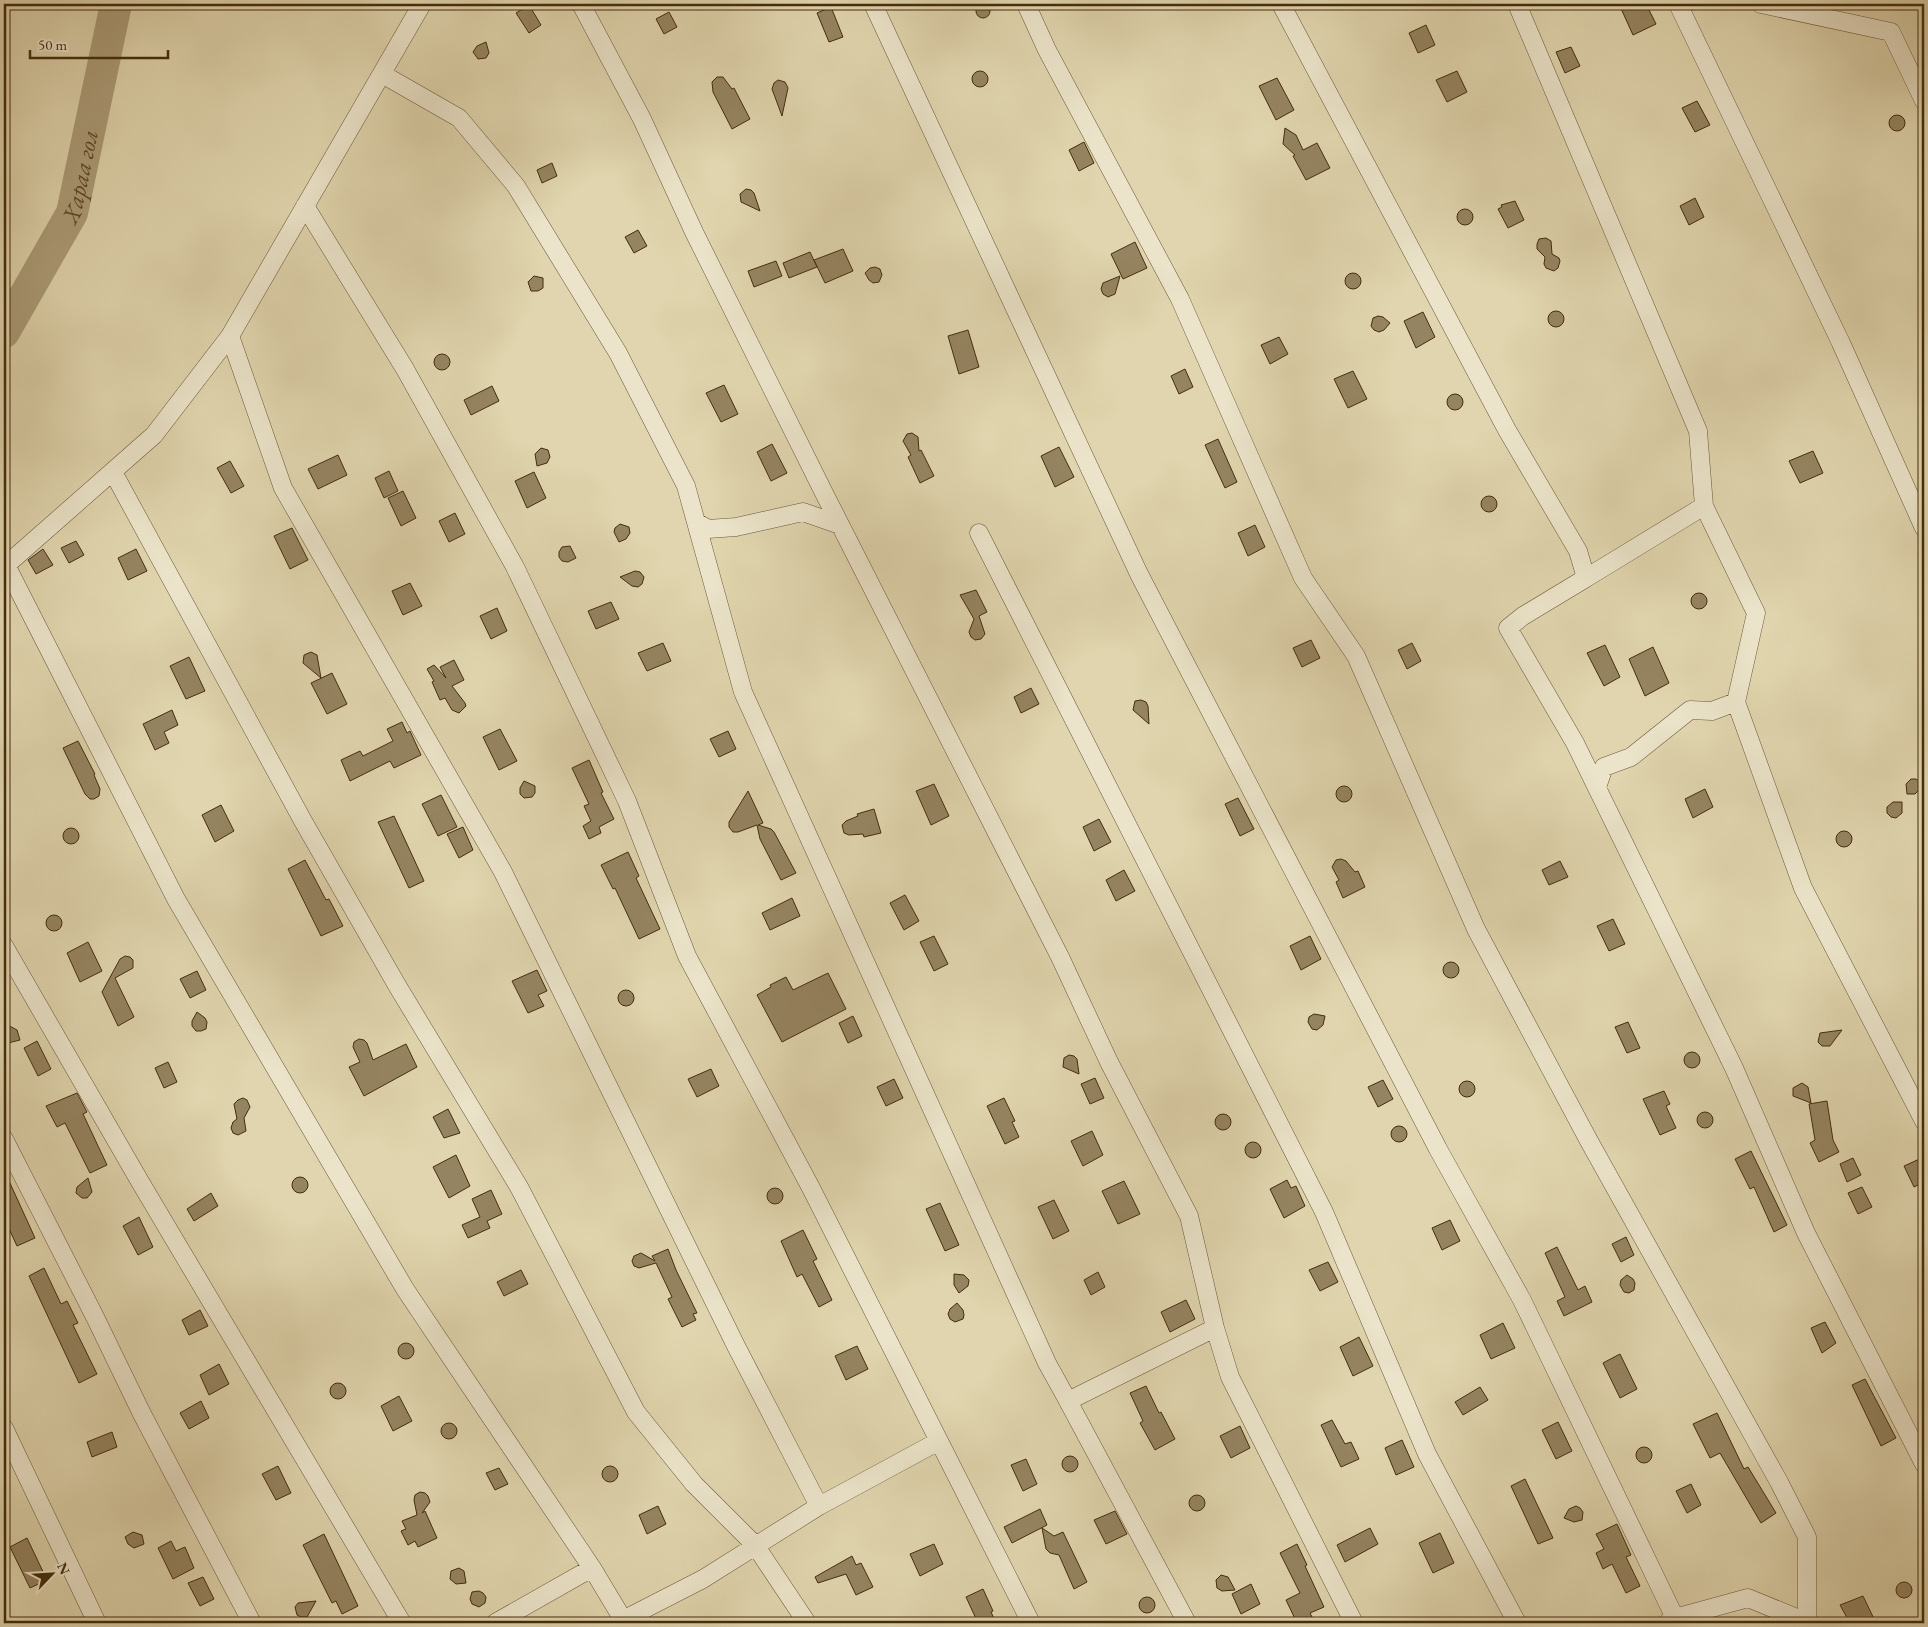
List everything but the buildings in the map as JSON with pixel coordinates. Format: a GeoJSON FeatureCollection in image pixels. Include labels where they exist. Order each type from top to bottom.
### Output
{"type":"FeatureCollection","features":[{"type":"Feature","properties":{"kind":"street"},"geometry":{"type":"LineString","coordinates":[[422,4],[230,336],[154,435],[5,566],[176,899],[405,1289],[592,1568],[624,1622],[703,1579],[819,1506],[939,1441]]}},
{"type":"Feature","properties":{"kind":"street"},"geometry":{"type":"LineString","coordinates":[[581,4],[642,119],[694,232],[840,525],[1060,956],[1109,1062],[1189,1216],[1215,1328],[1230,1377],[1354,1623]]}},
{"type":"Feature","properties":{"kind":"street"},"geometry":{"type":"LineString","coordinates":[[873,4],[1139,574],[1438,1149],[1522,1300],[1671,1621],[1748,1598],[1808,1623],[1807,1537],[1779,1482],[1589,1140],[1476,929],[1356,656],[1303,578],[1180,299],[1047,50],[1026,4]]}},
{"type":"Feature","properties":{"kind":"street"},"geometry":{"type":"LineString","coordinates":[[1281,4],[1507,430],[1578,551],[1586,578]]}},
{"type":"Feature","properties":{"kind":"street"},"geometry":{"type":"LineString","coordinates":[[1517,4],[1698,431],[1704,506],[1756,613],[1736,702],[1803,888],[1924,1121]]}},
{"type":"Feature","properties":{"kind":"street"},"geometry":{"type":"LineString","coordinates":[[1678,4],[1841,343],[1924,528]]}},
{"type":"Feature","properties":{"kind":"street"},"geometry":{"type":"LineString","coordinates":[[1761,4],[1891,32],[1924,101]]}},
{"type":"Feature","properties":{"kind":"street"},"geometry":{"type":"LineString","coordinates":[[382,74],[459,118],[516,186],[618,353],[686,486],[744,692],[1047,1364],[1187,1623]]}},
{"type":"Feature","properties":{"kind":"street"},"geometry":{"type":"LineString","coordinates":[[305,206],[405,369],[515,567],[626,801],[687,956],[811,1188],[1031,1623]]}},
{"type":"Feature","properties":{"kind":"street"},"geometry":{"type":"LineString","coordinates":[[230,336],[283,488],[503,872],[736,1346],[819,1506]]}},
{"type":"Feature","properties":{"kind":"street"},"geometry":{"type":"LineString","coordinates":[[113,472],[303,821],[398,987],[520,1187],[636,1412],[694,1484],[755,1545],[807,1623]]}},
{"type":"Feature","properties":{"kind":"street"},"geometry":{"type":"LineString","coordinates":[[1704,506],[1524,616],[1508,628],[1576,743],[1734,1068],[1806,1233],[1924,1464]]}},
{"type":"Feature","properties":{"kind":"street"},"geometry":{"type":"LineString","coordinates":[[696,522],[708,529],[736,527],[804,512],[840,525]]}},
{"type":"Feature","properties":{"kind":"street"},"geometry":{"type":"LineString","coordinates":[[979,533],[1324,1212],[1427,1454],[1518,1623]]}},
{"type":"Feature","properties":{"kind":"street"},"geometry":{"type":"LineString","coordinates":[[1597,787],[1604,767],[1631,757],[1690,710],[1712,711],[1736,702]]}},
{"type":"Feature","properties":{"kind":"street"},"geometry":{"type":"LineString","coordinates":[[4,946],[139,1180],[402,1623]]}},
{"type":"Feature","properties":{"kind":"street"},"geometry":{"type":"LineString","coordinates":[[4,1139],[142,1414],[252,1623]]}},
{"type":"Feature","properties":{"kind":"street"},"geometry":{"type":"LineString","coordinates":[[1068,1400],[1215,1328]]}},
{"type":"Feature","properties":{"kind":"street"},"geometry":{"type":"LineString","coordinates":[[4,1428],[97,1623]]}},
{"type":"Feature","properties":{"kind":"street"},"geometry":{"type":"LineString","coordinates":[[496,1623],[592,1568]]}},
{"type":"Feature","properties":{"kind":"waterway","name":"Хараа гол"},"geometry":{"type":"LineString","coordinates":[[4,332],[72,213],[116,4]]}}]}
